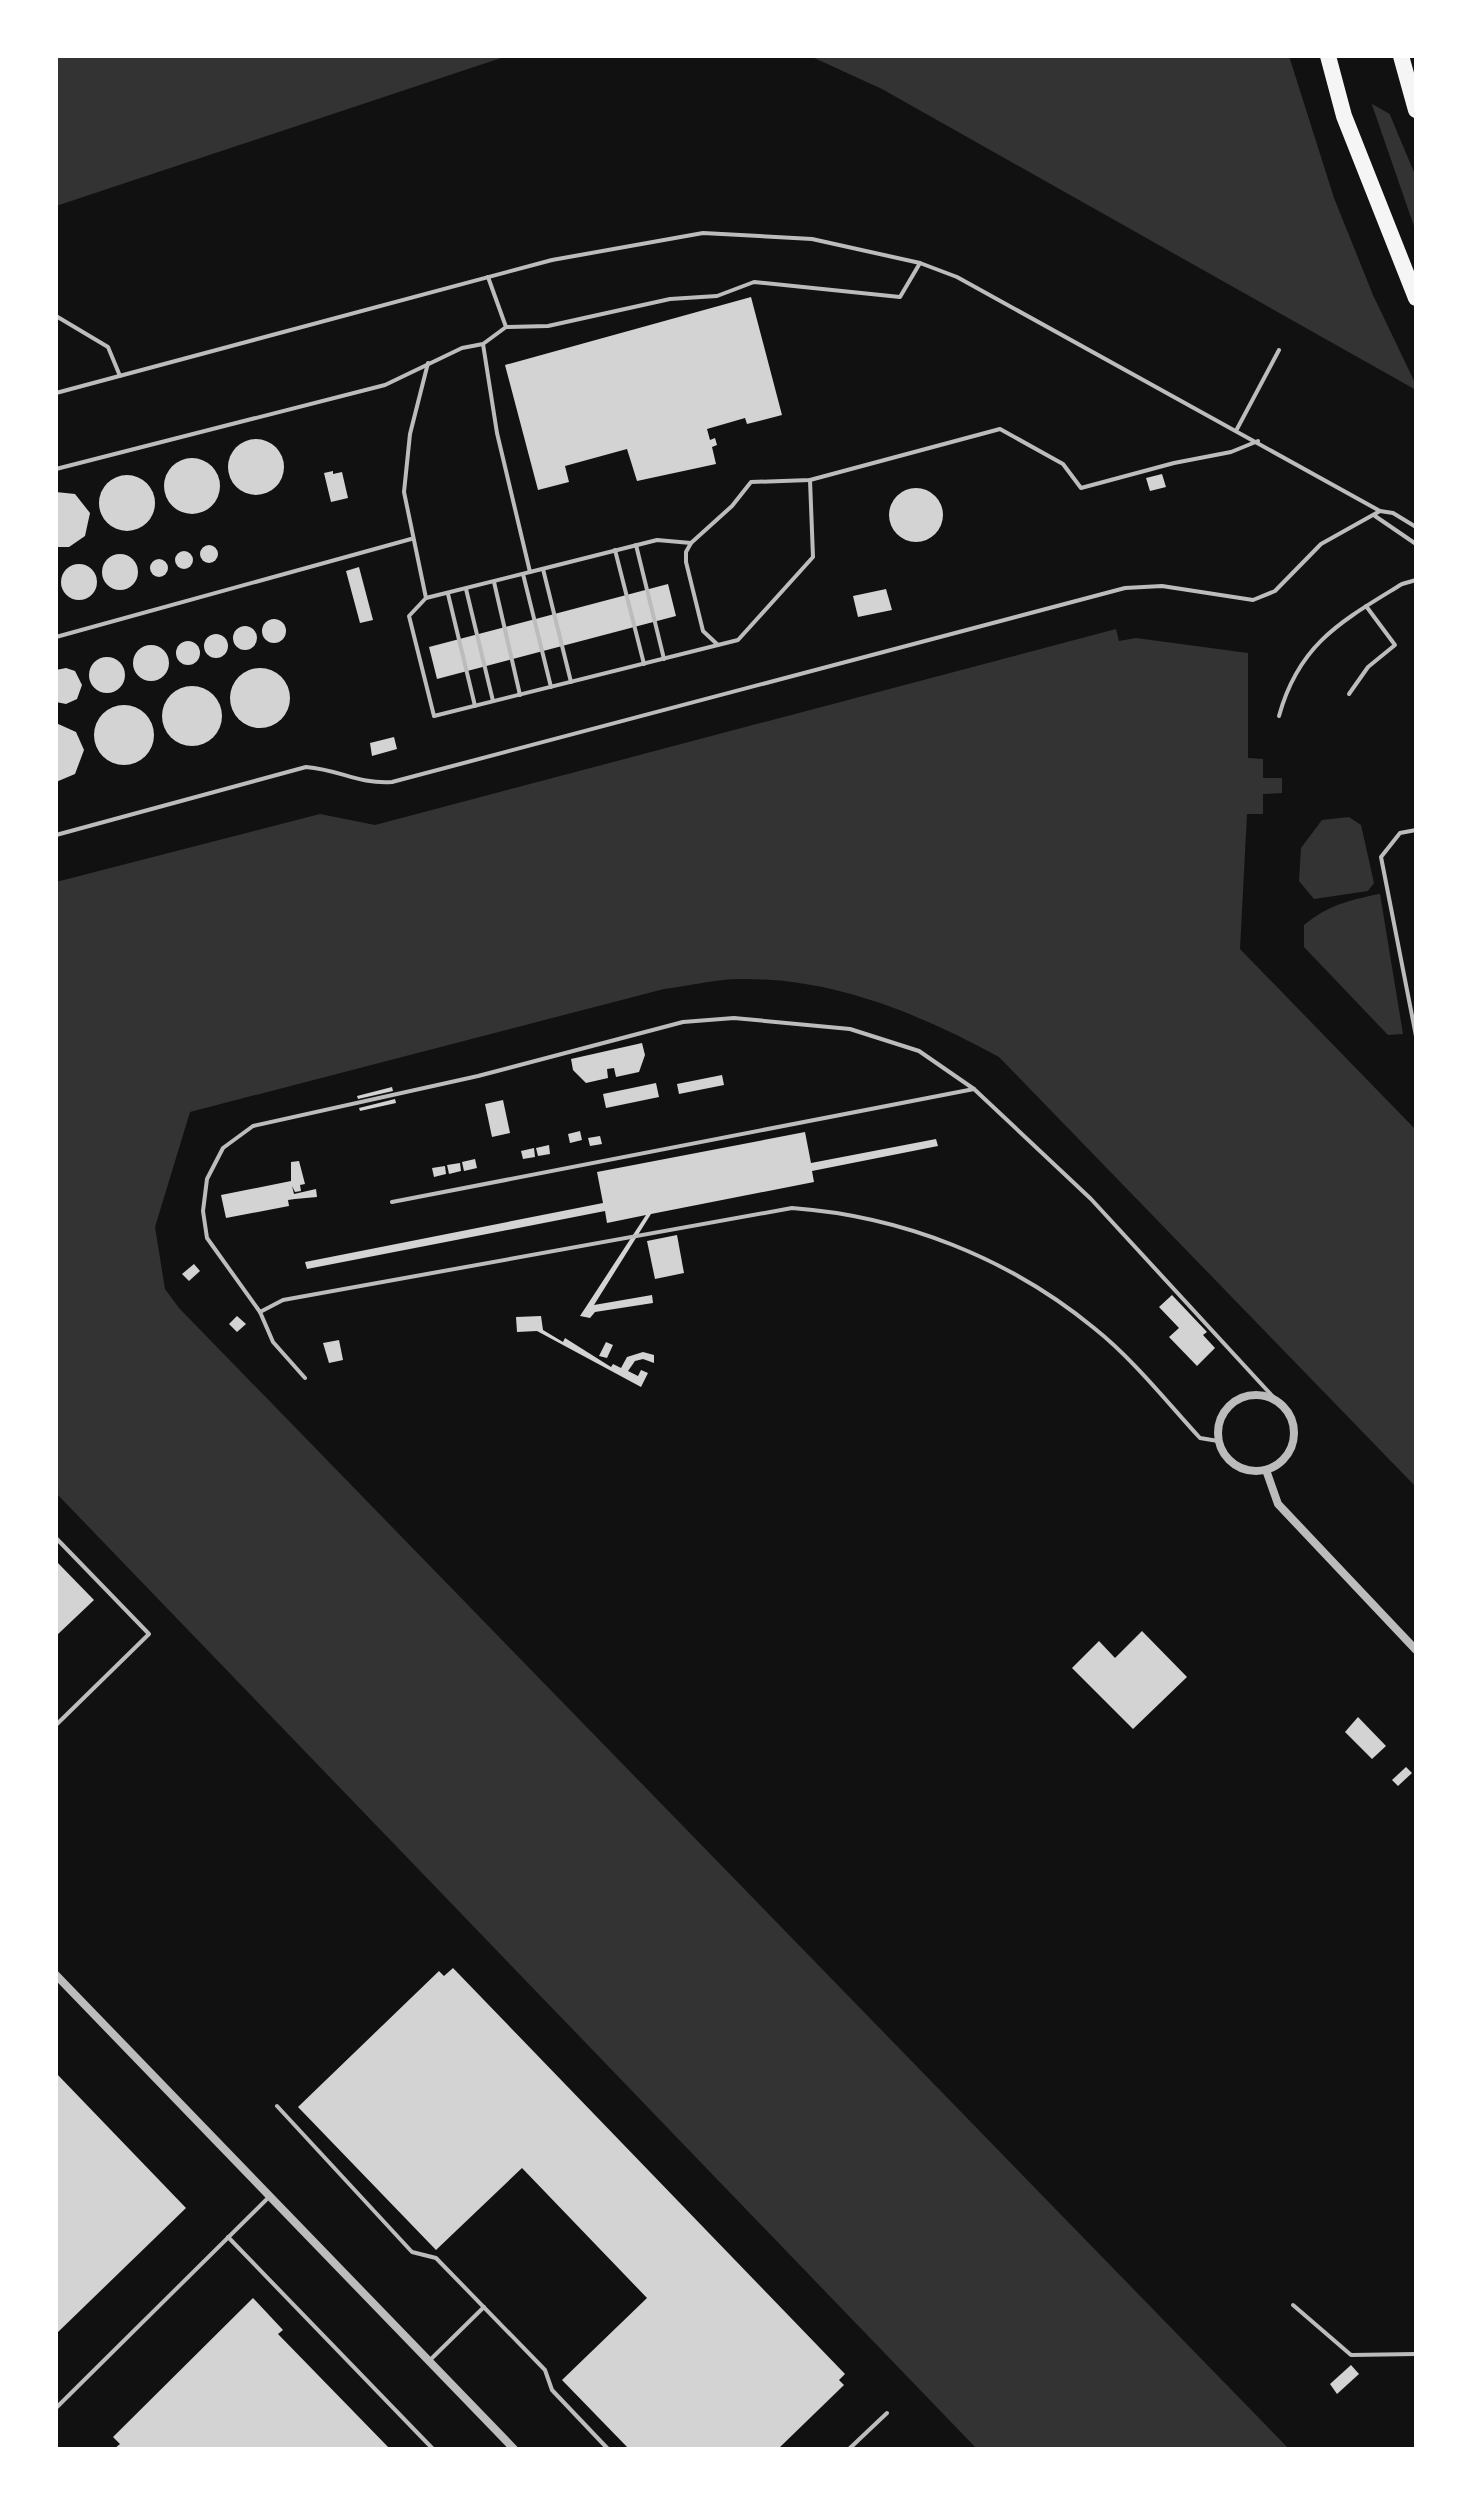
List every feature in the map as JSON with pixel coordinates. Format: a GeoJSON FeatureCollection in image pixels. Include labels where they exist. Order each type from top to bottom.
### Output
{"type":"FeatureCollection","features":[{"type":"Feature","properties":{"kind":"highway"},"geometry":{"type":"LineString","coordinates":[[1328,56],[1344,116],[1416,298]]}},
{"type":"Feature","properties":{"kind":"highway"},"geometry":{"type":"LineString","coordinates":[[1401,56],[1416,110]]}},
{"type":"Feature","properties":{"kind":"street"},"geometry":{"type":"LineString","coordinates":[[1252,1395],[1276,1400],[1292,1420],[1293,1445],[1278,1465],[1266,1470],[1241,1469],[1222,1452],[1218,1441],[1218,1428],[1229,1405],[1252,1395]]}},
{"type":"Feature","properties":{"kind":"street"},"geometry":{"type":"LineString","coordinates":[[1266,1470],[1278,1504],[1416,1650]]}},
{"type":"Feature","properties":{"kind":"street"},"geometry":{"type":"LineString","coordinates":[[56,1975],[514,2449]]}},
{"type":"Feature","properties":{"kind":"lane"},"geometry":{"type":"LineString","coordinates":[[56,393],[552,260],[703,233],[812,239],[920,263],[957,277],[1380,511],[1393,513],[1416,527]]}},
{"type":"Feature","properties":{"kind":"lane"},"geometry":{"type":"LineString","coordinates":[[56,469],[385,385],[462,348],[483,344],[506,327],[548,326],[670,299],[717,296],[754,282],[900,297],[920,263]]}},
{"type":"Feature","properties":{"kind":"lane"},"geometry":{"type":"LineString","coordinates":[[488,277],[506,327]]}},
{"type":"Feature","properties":{"kind":"lane"},"geometry":{"type":"LineString","coordinates":[[56,316],[108,347],[120,376]]}},
{"type":"Feature","properties":{"kind":"lane"},"geometry":{"type":"LineString","coordinates":[[483,344],[497,433],[530,572]]}},
{"type":"Feature","properties":{"kind":"lane"},"geometry":{"type":"LineString","coordinates":[[1236,429],[1279,350]]}},
{"type":"Feature","properties":{"kind":"lane"},"geometry":{"type":"LineString","coordinates":[[426,598],[411,539],[404,492],[405,465],[428,363]]}},
{"type":"Feature","properties":{"kind":"lane"},"geometry":{"type":"LineString","coordinates":[[718,645],[703,631],[686,552],[691,543],[732,506],[751,482],[810,480],[1000,429],[1063,464],[1081,488],[1174,463],[1231,452],[1258,441]]}},
{"type":"Feature","properties":{"kind":"lane"},"geometry":{"type":"LineString","coordinates":[[691,543],[657,540],[426,598],[409,616],[434,716],[738,640],[813,557],[810,480]]}},
{"type":"Feature","properties":{"kind":"lane"},"geometry":{"type":"LineString","coordinates":[[56,835],[306,767],[334,769],[366,784],[392,782],[1125,588],[1162,586],[1253,600],[1275,591],[1321,544],[1380,511]]}},
{"type":"Feature","properties":{"kind":"lane"},"geometry":{"type":"LineString","coordinates":[[1375,516],[1416,544]]}},
{"type":"Feature","properties":{"kind":"lane"},"geometry":{"type":"LineString","coordinates":[[56,637],[411,539]]}},
{"type":"Feature","properties":{"kind":"lane"},"geometry":{"type":"LineString","coordinates":[[636,545],[664,659]]}},
{"type":"Feature","properties":{"kind":"lane"},"geometry":{"type":"LineString","coordinates":[[615,550],[644,664]]}},
{"type":"Feature","properties":{"kind":"lane"},"geometry":{"type":"LineString","coordinates":[[543,569],[571,682]]}},
{"type":"Feature","properties":{"kind":"lane"},"geometry":{"type":"LineString","coordinates":[[523,574],[551,687]]}},
{"type":"Feature","properties":{"kind":"lane"},"geometry":{"type":"LineString","coordinates":[[1279,716],[1290,682],[1305,657],[1328,631],[1402,584],[1416,580]]}},
{"type":"Feature","properties":{"kind":"lane"},"geometry":{"type":"LineString","coordinates":[[494,582],[520,695]]}},
{"type":"Feature","properties":{"kind":"lane"},"geometry":{"type":"LineString","coordinates":[[466,589],[493,701]]}},
{"type":"Feature","properties":{"kind":"lane"},"geometry":{"type":"LineString","coordinates":[[448,594],[475,706]]}},
{"type":"Feature","properties":{"kind":"lane"},"geometry":{"type":"LineString","coordinates":[[1349,694],[1368,667],[1395,645],[1366,606]]}},
{"type":"Feature","properties":{"kind":"lane"},"geometry":{"type":"LineString","coordinates":[[1416,830],[1400,833],[1381,857],[1416,1036]]}},
{"type":"Feature","properties":{"kind":"lane"},"geometry":{"type":"LineString","coordinates":[[305,1378],[273,1342],[260,1312],[207,1238],[203,1211],[207,1179],[223,1148],[253,1126],[478,1076],[683,1022],[734,1018],[850,1029],[919,1051],[974,1089],[1091,1199],[1276,1400]]}},
{"type":"Feature","properties":{"kind":"lane"},"geometry":{"type":"LineString","coordinates":[[392,1202],[974,1089]]}},
{"type":"Feature","properties":{"kind":"lane"},"geometry":{"type":"LineString","coordinates":[[260,1312],[283,1300],[792,1208],[839,1211],[991,1259],[1044,1291],[1096,1329],[1200,1438],[1218,1441]]}},
{"type":"Feature","properties":{"kind":"lane"},"geometry":{"type":"LineString","coordinates":[[56,1538],[149,1634],[56,1725]]}},
{"type":"Feature","properties":{"kind":"lane"},"geometry":{"type":"LineString","coordinates":[[277,2106],[412,2252],[436,2258],[545,2370],[552,2390],[608,2449]]}},
{"type":"Feature","properties":{"kind":"lane"},"geometry":{"type":"LineString","coordinates":[[56,2408],[270,2196]]}},
{"type":"Feature","properties":{"kind":"lane"},"geometry":{"type":"LineString","coordinates":[[228,2237],[433,2449]]}},
{"type":"Feature","properties":{"kind":"lane"},"geometry":{"type":"LineString","coordinates":[[1293,2305],[1351,2355],[1416,2354]]}},
{"type":"Feature","properties":{"kind":"lane"},"geometry":{"type":"LineString","coordinates":[[427,2362],[484,2307]]}},
{"type":"Feature","properties":{"kind":"lane"},"geometry":{"type":"LineString","coordinates":[[849,2449],[887,2413]]}},
{"type":"Feature","properties":{"kind":"shaded area"},"geometry":{"type":"Polygon","coordinates":[[[56,56],[507,56],[56,206],[56,56]]]}},
{"type":"Feature","properties":{"kind":"shaded area"},"geometry":{"type":"Polygon","coordinates":[[[810,56],[1288,56],[1416,129],[1416,390],[882,89],[810,56]]]}},
{"type":"Feature","properties":{"kind":"shaded area"},"geometry":{"type":"Polygon","coordinates":[[[1116,629],[1119,641],[1136,638],[1248,653],[1248,758],[1263,759],[1263,778],[1282,778],[1282,793],[1263,794],[1263,814],[1247,814],[1240,949],[1416,1130],[1416,1487],[999,1057],[905,1012],[840,991],[772,980],[737,979],[664,989],[190,1112],[155,1227],[165,1289],[179,1308],[1289,2449],[977,2449],[56,1493],[56,882],[320,814],[375,825],[1116,629]]]}},
{"type":"Feature","properties":{"kind":"shaded area"},"geometry":{"type":"Polygon","coordinates":[[[1349,817],[1361,825],[1374,883],[1368,891],[1314,899],[1299,881],[1301,848],[1322,820],[1349,817]]]}},
{"type":"Feature","properties":{"kind":"shaded area"},"geometry":{"type":"Polygon","coordinates":[[[1380,894],[1403,1034],[1388,1035],[1304,947],[1304,925],[1313,918],[1340,904],[1380,894]]]}},
{"type":"Feature","properties":{"kind":"pier"},"geometry":{"type":"Polygon","coordinates":[[[1289,56],[1296,56],[1370,99],[1416,232],[1416,385],[1373,295],[1334,198],[1289,56]]]}},
{"type":"Feature","properties":{"kind":"pier"},"geometry":{"type":"Polygon","coordinates":[[[1389,109],[1416,125],[1416,177],[1390,115],[1389,109]]]}},
{"type":"Feature","properties":{"kind":"building"},"geometry":{"type":"Polygon","coordinates":[[[751,297],[782,415],[747,424],[745,418],[707,429],[710,440],[715,438],[717,445],[712,447],[716,464],[637,481],[627,449],[565,466],[569,482],[538,490],[505,365],[751,297]]]}},
{"type":"Feature","properties":{"kind":"building"},"geometry":{"type":"Polygon","coordinates":[[[256,439],[276,447],[284,467],[276,487],[256,495],[236,487],[228,467],[236,447],[256,439]]]}},
{"type":"Feature","properties":{"kind":"building"},"geometry":{"type":"Polygon","coordinates":[[[192,458],[212,466],[220,486],[212,506],[192,514],[172,506],[164,486],[172,466],[192,458]]]}},
{"type":"Feature","properties":{"kind":"building"},"geometry":{"type":"Polygon","coordinates":[[[333,471],[333,474],[342,472],[348,498],[331,502],[324,473],[333,471]]]}},
{"type":"Feature","properties":{"kind":"building"},"geometry":{"type":"Polygon","coordinates":[[[1162,474],[1166,487],[1150,491],[1146,478],[1162,474]]]}},
{"type":"Feature","properties":{"kind":"building"},"geometry":{"type":"Polygon","coordinates":[[[127,475],[147,483],[155,503],[147,523],[127,531],[107,523],[99,503],[107,483],[127,475]]]}},
{"type":"Feature","properties":{"kind":"building"},"geometry":{"type":"Polygon","coordinates":[[[916,488],[935,496],[943,515],[935,534],[916,542],[897,534],[889,515],[897,496],[916,488]]]}},
{"type":"Feature","properties":{"kind":"building"},"geometry":{"type":"Polygon","coordinates":[[[56,492],[75,494],[90,513],[85,536],[69,547],[56,547],[56,492]]]}},
{"type":"Feature","properties":{"kind":"building"},"geometry":{"type":"Polygon","coordinates":[[[209,545],[218,554],[209,563],[200,554],[209,545]]]}},
{"type":"Feature","properties":{"kind":"building"},"geometry":{"type":"Polygon","coordinates":[[[184,551],[193,560],[184,569],[175,560],[184,551]]]}},
{"type":"Feature","properties":{"kind":"building"},"geometry":{"type":"Polygon","coordinates":[[[120,554],[133,559],[138,572],[133,585],[120,590],[107,585],[102,572],[107,559],[120,554]]]}},
{"type":"Feature","properties":{"kind":"building"},"geometry":{"type":"Polygon","coordinates":[[[159,559],[168,568],[159,577],[150,568],[159,559]]]}},
{"type":"Feature","properties":{"kind":"building"},"geometry":{"type":"Polygon","coordinates":[[[79,564],[92,569],[97,582],[92,595],[79,600],[66,595],[61,582],[66,569],[79,564]]]}},
{"type":"Feature","properties":{"kind":"building"},"geometry":{"type":"Polygon","coordinates":[[[359,567],[373,620],[360,623],[346,571],[359,567]]]}},
{"type":"Feature","properties":{"kind":"building"},"geometry":{"type":"Polygon","coordinates":[[[668,584],[676,616],[437,679],[429,647],[668,584]]]}},
{"type":"Feature","properties":{"kind":"building"},"geometry":{"type":"Polygon","coordinates":[[[886,589],[892,610],[858,617],[853,596],[886,589]]]}},
{"type":"Feature","properties":{"kind":"building"},"geometry":{"type":"Polygon","coordinates":[[[274,619],[282,623],[286,631],[282,639],[274,643],[266,639],[262,631],[266,623],[274,619]]]}},
{"type":"Feature","properties":{"kind":"building"},"geometry":{"type":"Polygon","coordinates":[[[245,626],[253,630],[257,638],[253,646],[245,650],[237,646],[233,638],[237,630],[245,626]]]}},
{"type":"Feature","properties":{"kind":"building"},"geometry":{"type":"Polygon","coordinates":[[[216,634],[224,638],[228,646],[224,654],[216,658],[208,654],[204,646],[208,638],[216,634]]]}},
{"type":"Feature","properties":{"kind":"building"},"geometry":{"type":"Polygon","coordinates":[[[188,641],[199,648],[200,653],[193,664],[188,665],[177,658],[176,653],[183,642],[188,641]]]}},
{"type":"Feature","properties":{"kind":"building"},"geometry":{"type":"Polygon","coordinates":[[[151,645],[164,650],[169,663],[164,676],[151,681],[138,676],[133,663],[138,650],[151,645]]]}},
{"type":"Feature","properties":{"kind":"building"},"geometry":{"type":"Polygon","coordinates":[[[107,657],[120,662],[125,675],[120,688],[107,693],[94,688],[89,675],[94,662],[107,657]]]}},
{"type":"Feature","properties":{"kind":"building"},"geometry":{"type":"Polygon","coordinates":[[[66,668],[75,671],[82,685],[77,699],[66,704],[56,702],[56,670],[66,668]]]}},
{"type":"Feature","properties":{"kind":"building"},"geometry":{"type":"Polygon","coordinates":[[[260,668],[272,670],[281,677],[288,686],[288,710],[281,719],[272,726],[260,728],[248,726],[239,719],[232,710],[230,698],[232,686],[239,677],[248,670],[260,668]]]}},
{"type":"Feature","properties":{"kind":"building"},"geometry":{"type":"Polygon","coordinates":[[[192,686],[204,688],[213,695],[220,704],[220,728],[213,737],[204,744],[192,746],[180,744],[171,737],[164,728],[162,716],[164,704],[171,695],[180,688],[192,686]]]}},
{"type":"Feature","properties":{"kind":"building"},"geometry":{"type":"Polygon","coordinates":[[[124,705],[135,707],[145,714],[152,724],[152,746],[145,756],[135,763],[124,765],[113,763],[103,756],[96,746],[94,735],[96,724],[103,714],[113,707],[124,705]]]}},
{"type":"Feature","properties":{"kind":"building"},"geometry":{"type":"Polygon","coordinates":[[[56,723],[76,732],[84,750],[75,774],[56,782],[56,723]]]}},
{"type":"Feature","properties":{"kind":"building"},"geometry":{"type":"Polygon","coordinates":[[[394,737],[397,749],[372,756],[370,743],[394,737]]]}},
{"type":"Feature","properties":{"kind":"building"},"geometry":{"type":"Polygon","coordinates":[[[642,1043],[645,1055],[639,1072],[616,1077],[614,1068],[607,1069],[608,1078],[586,1083],[573,1070],[571,1059],[642,1043]]]}},
{"type":"Feature","properties":{"kind":"building"},"geometry":{"type":"Polygon","coordinates":[[[722,1075],[724,1085],[679,1094],[677,1084],[722,1075]]]}},
{"type":"Feature","properties":{"kind":"building"},"geometry":{"type":"Polygon","coordinates":[[[656,1083],[659,1097],[606,1108],[603,1094],[656,1083]]]}},
{"type":"Feature","properties":{"kind":"building"},"geometry":{"type":"Polygon","coordinates":[[[392,1087],[393,1091],[358,1099],[357,1096],[392,1087]]]}},
{"type":"Feature","properties":{"kind":"building"},"geometry":{"type":"Polygon","coordinates":[[[395,1099],[396,1103],[360,1111],[359,1108],[395,1099]]]}},
{"type":"Feature","properties":{"kind":"building"},"geometry":{"type":"Polygon","coordinates":[[[503,1100],[510,1133],[492,1137],[485,1104],[503,1100]]]}},
{"type":"Feature","properties":{"kind":"building"},"geometry":{"type":"Polygon","coordinates":[[[580,1131],[582,1140],[570,1143],[568,1134],[580,1131]]]}},
{"type":"Feature","properties":{"kind":"building"},"geometry":{"type":"Polygon","coordinates":[[[805,1132],[811,1163],[936,1139],[938,1146],[812,1171],[814,1182],[651,1214],[594,1305],[652,1295],[653,1303],[595,1312],[590,1318],[580,1316],[646,1215],[607,1223],[605,1211],[307,1269],[305,1262],[603,1203],[597,1172],[805,1132]]]}},
{"type":"Feature","properties":{"kind":"building"},"geometry":{"type":"Polygon","coordinates":[[[600,1136],[602,1144],[590,1146],[588,1138],[600,1136]]]}},
{"type":"Feature","properties":{"kind":"building"},"geometry":{"type":"Polygon","coordinates":[[[549,1145],[550,1154],[538,1156],[536,1148],[549,1145]]]}},
{"type":"Feature","properties":{"kind":"building"},"geometry":{"type":"Polygon","coordinates":[[[534,1148],[535,1157],[523,1159],[521,1151],[534,1148]]]}},
{"type":"Feature","properties":{"kind":"building"},"geometry":{"type":"Polygon","coordinates":[[[475,1159],[477,1168],[464,1171],[462,1162],[475,1159]]]}},
{"type":"Feature","properties":{"kind":"building"},"geometry":{"type":"Polygon","coordinates":[[[299,1161],[305,1184],[300,1185],[301,1191],[295,1192],[292,1186],[294,1194],[316,1189],[317,1197],[288,1200],[289,1206],[226,1218],[221,1195],[291,1181],[291,1162],[299,1161]]]}},
{"type":"Feature","properties":{"kind":"building"},"geometry":{"type":"Polygon","coordinates":[[[460,1163],[461,1171],[449,1174],[447,1165],[460,1163]]]}},
{"type":"Feature","properties":{"kind":"building"},"geometry":{"type":"Polygon","coordinates":[[[445,1166],[446,1174],[434,1177],[432,1168],[445,1166]]]}},
{"type":"Feature","properties":{"kind":"building"},"geometry":{"type":"Polygon","coordinates":[[[677,1235],[684,1273],[655,1279],[647,1241],[677,1235]]]}},
{"type":"Feature","properties":{"kind":"building"},"geometry":{"type":"Polygon","coordinates":[[[194,1264],[200,1271],[189,1281],[182,1274],[194,1264]]]}},
{"type":"Feature","properties":{"kind":"building"},"geometry":{"type":"Polygon","coordinates":[[[1172,1295],[1207,1332],[1203,1335],[1215,1348],[1197,1366],[1169,1337],[1179,1328],[1159,1307],[1172,1295]]]}},
{"type":"Feature","properties":{"kind":"building"},"geometry":{"type":"Polygon","coordinates":[[[237,1316],[246,1324],[237,1332],[229,1324],[237,1316]]]}},
{"type":"Feature","properties":{"kind":"building"},"geometry":{"type":"Polygon","coordinates":[[[541,1316],[543,1330],[563,1342],[565,1338],[611,1367],[613,1364],[621,1368],[627,1357],[643,1352],[654,1355],[654,1363],[643,1359],[635,1361],[628,1371],[638,1376],[641,1370],[648,1373],[641,1387],[537,1331],[517,1332],[516,1317],[541,1316]]]}},
{"type":"Feature","properties":{"kind":"building"},"geometry":{"type":"Polygon","coordinates":[[[339,1340],[343,1360],[329,1363],[323,1343],[339,1340]]]}},
{"type":"Feature","properties":{"kind":"building"},"geometry":{"type":"Polygon","coordinates":[[[606,1342],[613,1345],[607,1358],[599,1356],[606,1342]]]}},
{"type":"Feature","properties":{"kind":"building"},"geometry":{"type":"Polygon","coordinates":[[[56,1561],[94,1600],[56,1636],[56,1561]]]}},
{"type":"Feature","properties":{"kind":"building"},"geometry":{"type":"Polygon","coordinates":[[[1142,1631],[1187,1677],[1133,1729],[1072,1668],[1099,1641],[1115,1658],[1142,1631]]]}},
{"type":"Feature","properties":{"kind":"building"},"geometry":{"type":"Polygon","coordinates":[[[1358,1717],[1386,1746],[1372,1759],[1345,1732],[1358,1717]]]}},
{"type":"Feature","properties":{"kind":"building"},"geometry":{"type":"Polygon","coordinates":[[[1406,1767],[1412,1773],[1398,1786],[1392,1780],[1406,1767]]]}},
{"type":"Feature","properties":{"kind":"building"},"geometry":{"type":"Polygon","coordinates":[[[453,1968],[845,2374],[839,2380],[844,2385],[778,2449],[629,2449],[562,2380],[647,2298],[522,2168],[436,2250],[298,2107],[439,1971],[444,1976],[453,1968]]]}},
{"type":"Feature","properties":{"kind":"building"},"geometry":{"type":"Polygon","coordinates":[[[56,2073],[186,2208],[56,2334],[56,2073]]]}},
{"type":"Feature","properties":{"kind":"building"},"geometry":{"type":"Polygon","coordinates":[[[253,2298],[283,2330],[278,2334],[390,2449],[114,2449],[120,2444],[113,2437],[253,2298]]]}},
{"type":"Feature","properties":{"kind":"building"},"geometry":{"type":"Polygon","coordinates":[[[1351,2365],[1359,2374],[1337,2394],[1330,2384],[1351,2365]]]}}]}
